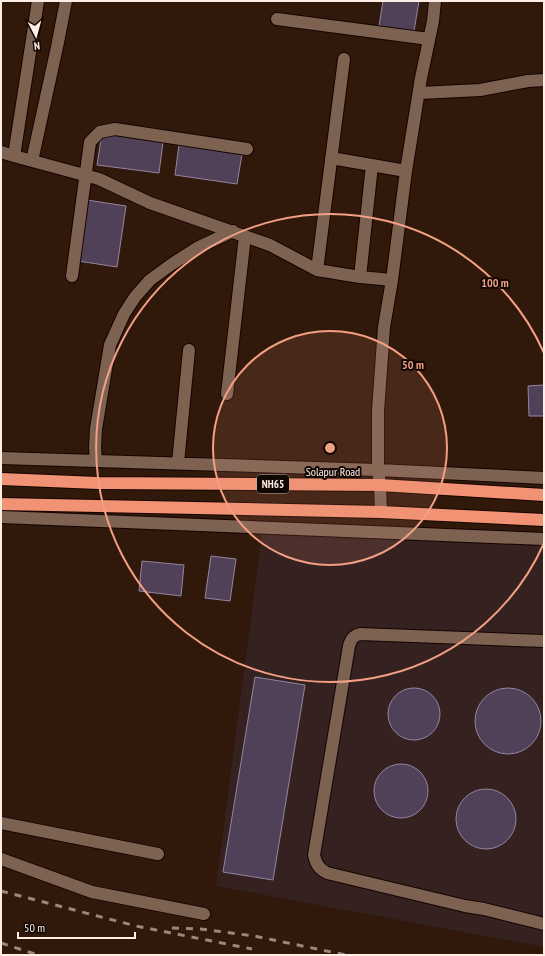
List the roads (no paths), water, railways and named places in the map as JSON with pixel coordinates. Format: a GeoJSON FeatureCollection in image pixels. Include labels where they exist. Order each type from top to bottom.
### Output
{"type":"FeatureCollection","features":[{"type":"Feature","properties":{"kind":"highway","name":"Solapur Road"},"geometry":{"type":"LineString","coordinates":[[1,479],[98,483],[380,485],[544,495]]}},
{"type":"Feature","properties":{"kind":"highway","name":"NH65"},"geometry":{"type":"LineString","coordinates":[[1,504],[381,512],[544,520]]}},
{"type":"Feature","properties":{"kind":"street"},"geometry":{"type":"LineString","coordinates":[[14,156],[38,1]]}},
{"type":"Feature","properties":{"kind":"street"},"geometry":{"type":"LineString","coordinates":[[32,161],[66,1]]}},
{"type":"Feature","properties":{"kind":"street"},"geometry":{"type":"LineString","coordinates":[[381,512],[378,470],[378,411],[384,327],[392,280],[406,171],[430,39],[435,1]]}},
{"type":"Feature","properties":{"kind":"street"},"geometry":{"type":"LineString","coordinates":[[277,19],[430,39]]}},
{"type":"Feature","properties":{"kind":"street"},"geometry":{"type":"LineString","coordinates":[[317,270],[344,59]]}},
{"type":"Feature","properties":{"kind":"street"},"geometry":{"type":"LineString","coordinates":[[419,94],[480,90],[544,80]]}},
{"type":"Feature","properties":{"kind":"street"},"geometry":{"type":"LineString","coordinates":[[72,276],[90,142],[100,132],[115,129],[247,150]]}},
{"type":"Feature","properties":{"kind":"street"},"geometry":{"type":"LineString","coordinates":[[1,152],[99,179],[150,203],[270,245],[317,270],[360,277],[392,280]]}},
{"type":"Feature","properties":{"kind":"street"},"geometry":{"type":"LineString","coordinates":[[331,158],[406,171]]}},
{"type":"Feature","properties":{"kind":"street"},"geometry":{"type":"LineString","coordinates":[[360,277],[372,165]]}},
{"type":"Feature","properties":{"kind":"street"},"geometry":{"type":"LineString","coordinates":[[96,461],[96,429],[110,345],[124,314],[135,297],[150,280],[197,248],[233,231]]}},
{"type":"Feature","properties":{"kind":"street"},"geometry":{"type":"LineString","coordinates":[[227,394],[245,236]]}},
{"type":"Feature","properties":{"kind":"street"},"geometry":{"type":"LineString","coordinates":[[178,463],[189,350]]}},
{"type":"Feature","properties":{"kind":"street"},"geometry":{"type":"LineString","coordinates":[[1,458],[378,470],[544,478]]}},
{"type":"Feature","properties":{"kind":"street"},"geometry":{"type":"LineString","coordinates":[[1,517],[544,539]]}},
{"type":"Feature","properties":{"kind":"street"},"geometry":{"type":"LineString","coordinates":[[544,641],[360,634],[354,636],[349,646],[314,855],[315,863],[321,870],[327,873],[544,924]]}},
{"type":"Feature","properties":{"kind":"street"},"geometry":{"type":"LineString","coordinates":[[1,823],[158,854]]}},
{"type":"Feature","properties":{"kind":"street"},"geometry":{"type":"LineString","coordinates":[[1,859],[92,892],[204,914]]}},
{"type":"Feature","properties":{"kind":"railway"},"geometry":{"type":"LineString","coordinates":[[1,891],[136,926],[252,949]]}},
{"type":"Feature","properties":{"kind":"railway"},"geometry":{"type":"LineString","coordinates":[[172,928],[201,929],[254,936],[346,955]]}},
{"type":"Feature","properties":{"kind":"railway"},"geometry":{"type":"LineString","coordinates":[[1,943],[38,955]]}}]}
